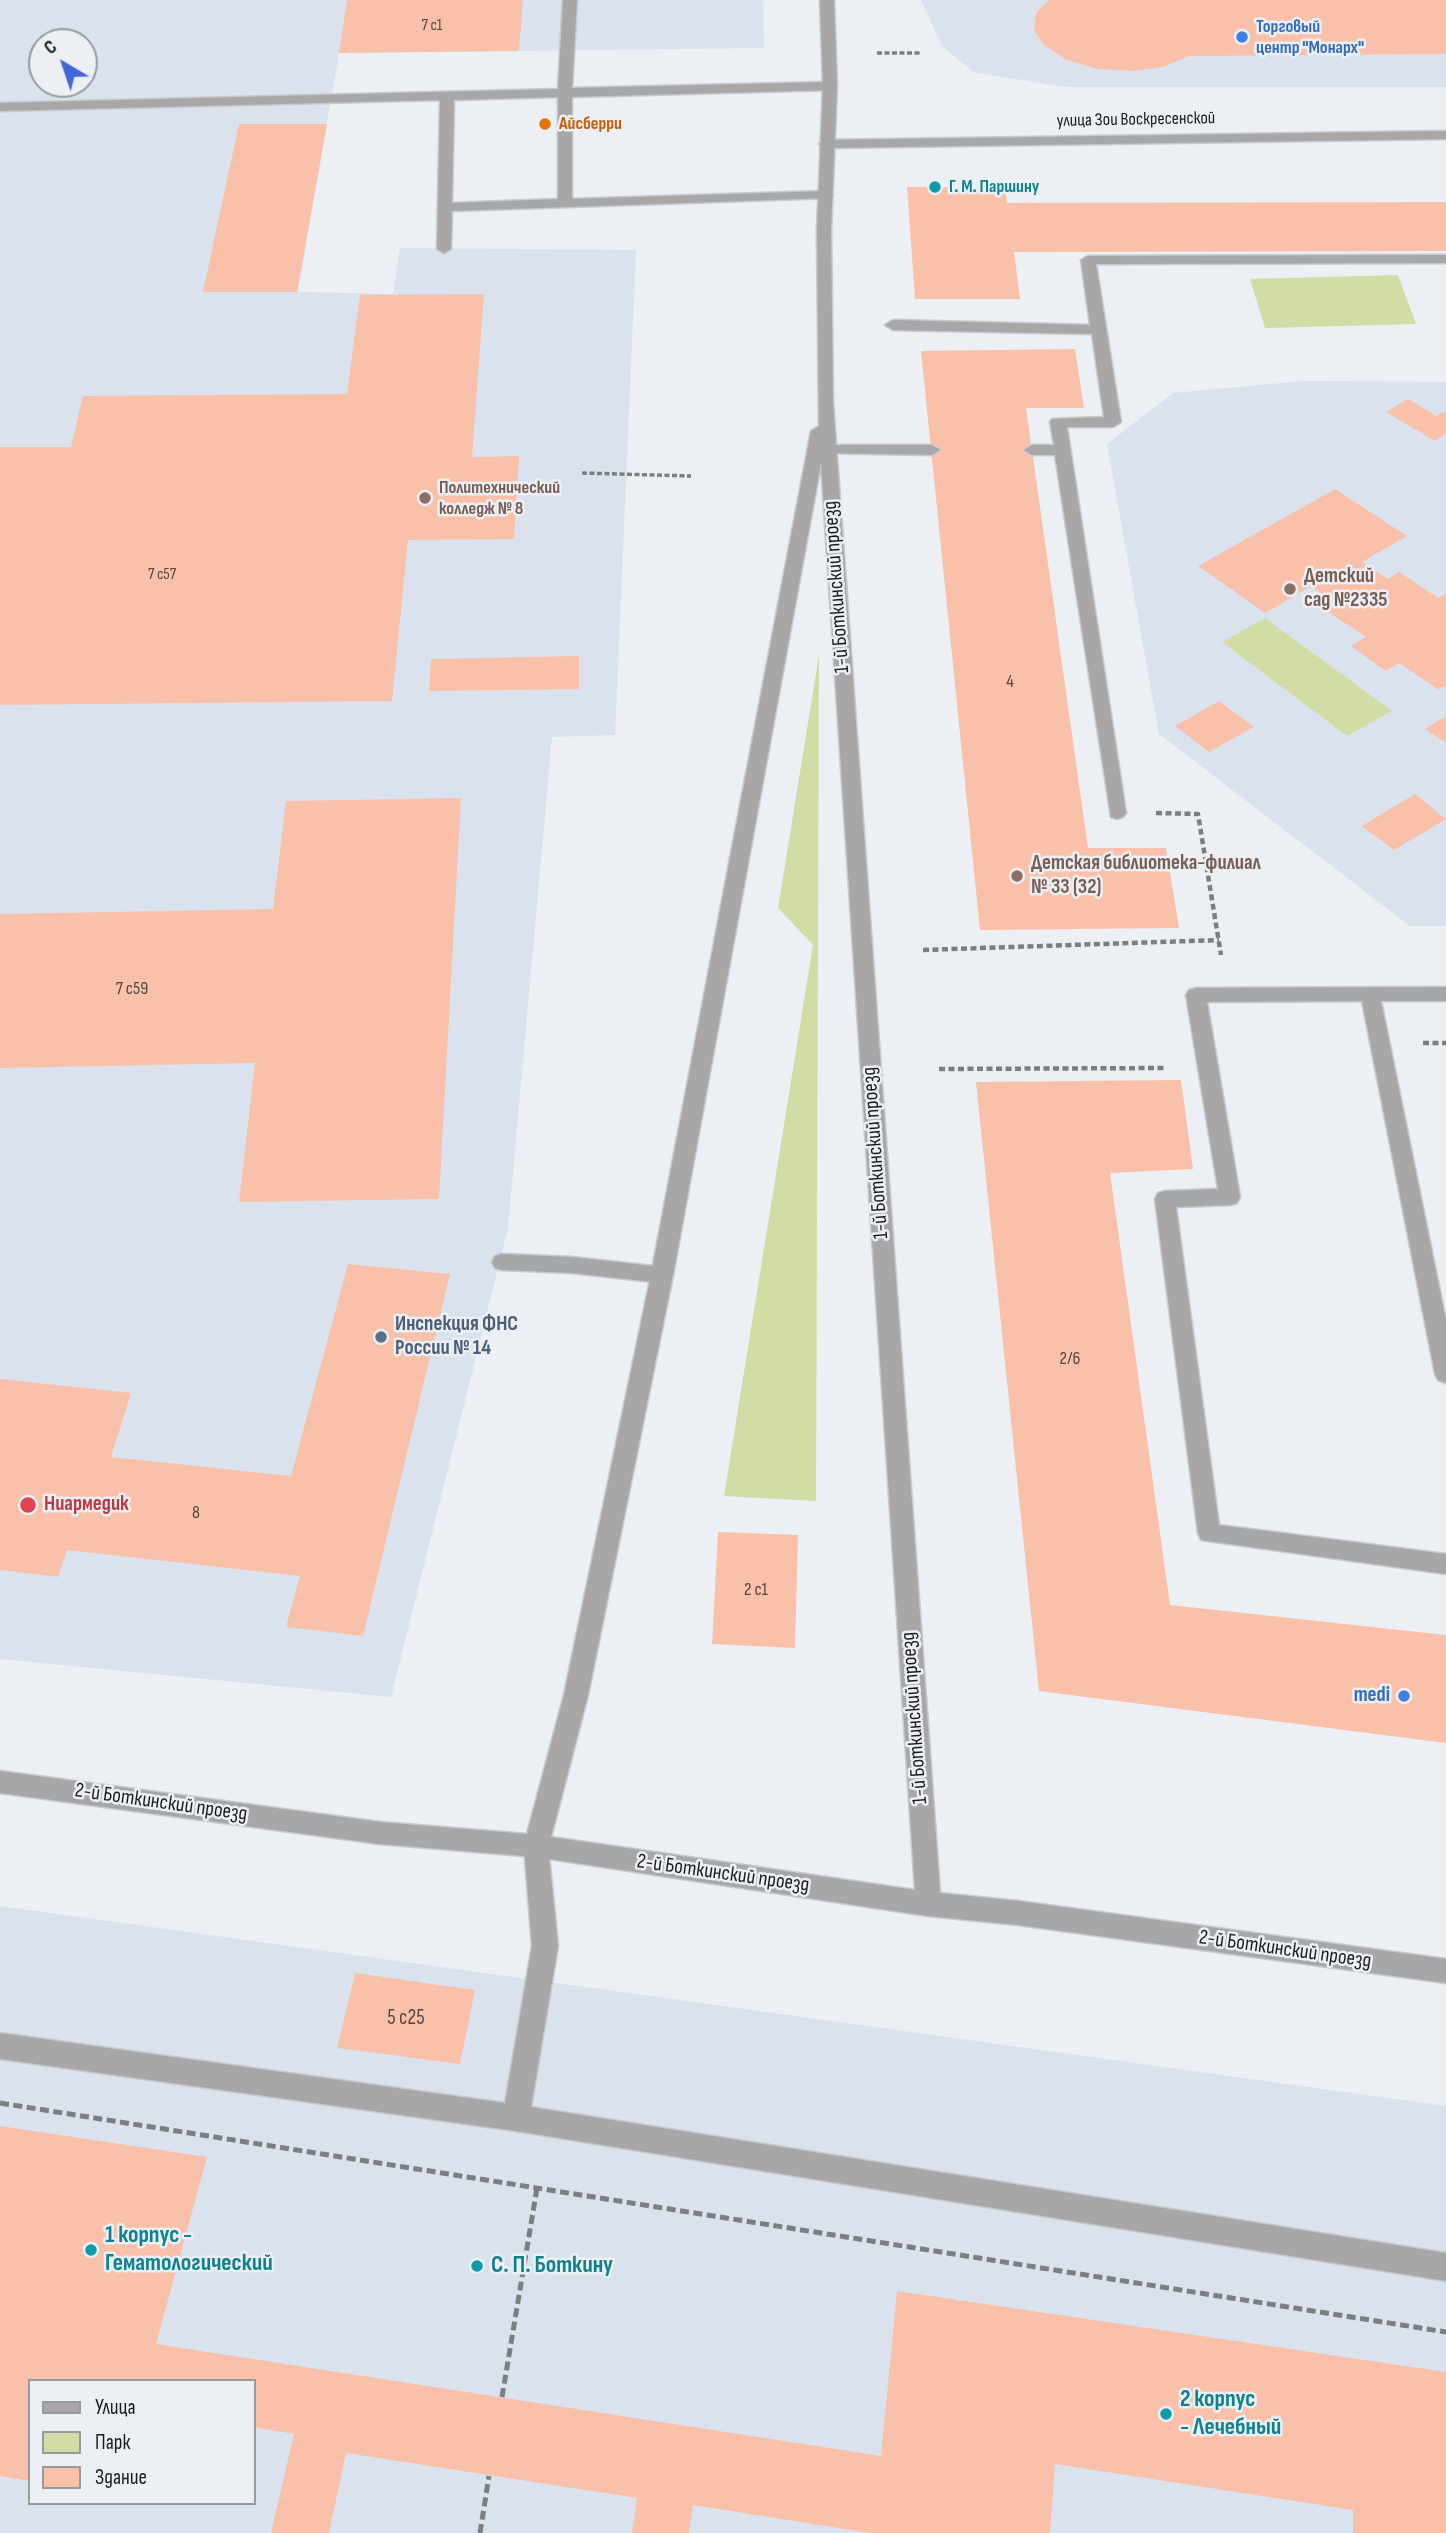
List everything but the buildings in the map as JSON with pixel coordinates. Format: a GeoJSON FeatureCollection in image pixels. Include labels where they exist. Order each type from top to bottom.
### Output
{"type":"FeatureCollection","features":[{"type":"Feature","properties":{"kind":"street"},"geometry":{"type":"LineString","coordinates":[[565,203],[565,93],[570,0]]}},
{"type":"Feature","properties":{"kind":"street","name":"1-й Боткинский проезд"},"geometry":{"type":"LineString","coordinates":[[827,0],[830,86],[826,144],[825,402],[928,1904]]}},
{"type":"Feature","properties":{"kind":"street"},"geometry":{"type":"LineString","coordinates":[[0,107],[830,86]]}},
{"type":"Feature","properties":{"kind":"street"},"geometry":{"type":"LineString","coordinates":[[444,249],[447,207],[447,96]]}},
{"type":"Feature","properties":{"kind":"street","name":"улица Зои Воскресенской"},"geometry":{"type":"LineString","coordinates":[[826,144],[1446,135]]}},
{"type":"Feature","properties":{"kind":"street"},"geometry":{"type":"LineString","coordinates":[[447,207],[826,195]]}},
{"type":"Feature","properties":{"kind":"street"},"geometry":{"type":"LineString","coordinates":[[1117,813],[1058,422],[1113,422],[1088,260],[1446,259]]}},
{"type":"Feature","properties":{"kind":"street"},"geometry":{"type":"LineString","coordinates":[[893,325],[1099,330]]}},
{"type":"Feature","properties":{"kind":"street","name":"1-й Боткинский проезд"},"geometry":{"type":"LineString","coordinates":[[516,2118],[545,1947],[537,1846],[576,1695],[662,1275],[825,402]]}},
{"type":"Feature","properties":{"kind":"street"},"geometry":{"type":"LineString","coordinates":[[828,450],[932,450]]}},
{"type":"Feature","properties":{"kind":"street"},"geometry":{"type":"LineString","coordinates":[[1032,450],[1061,450]]}},
{"type":"Feature","properties":{"kind":"street"},"geometry":{"type":"LineString","coordinates":[[1370,994],[1446,1374]]}},
{"type":"Feature","properties":{"kind":"street"},"geometry":{"type":"LineString","coordinates":[[1446,994],[1196,995],[1230,1197],[1165,1199],[1209,1533],[1446,1564]]}},
{"type":"Feature","properties":{"kind":"street"},"geometry":{"type":"LineString","coordinates":[[502,1262],[572,1265],[662,1275]]}},
{"type":"Feature","properties":{"kind":"street","name":"2-й Боткинский проезд"},"geometry":{"type":"LineString","coordinates":[[0,1782],[380,1833],[537,1846],[928,1904],[1018,1913],[1446,1971]]}},
{"type":"Feature","properties":{"kind":"street"},"geometry":{"type":"LineString","coordinates":[[0,2046],[516,2118],[1446,2267]]}},
{"type":"Feature","properties":{"kind":"path"},"geometry":{"type":"LineString","coordinates":[[877,53],[921,53]]}},
{"type":"Feature","properties":{"kind":"path"},"geometry":{"type":"LineString","coordinates":[[582,473],[691,476]]}},
{"type":"Feature","properties":{"kind":"path"},"geometry":{"type":"LineString","coordinates":[[1117,813],[1198,814],[1229,995]]}},
{"type":"Feature","properties":{"kind":"path"},"geometry":{"type":"LineString","coordinates":[[923,950],[1219,940]]}},
{"type":"Feature","properties":{"kind":"path"},"geometry":{"type":"LineString","coordinates":[[939,1069],[1208,1068]]}},
{"type":"Feature","properties":{"kind":"path"},"geometry":{"type":"LineString","coordinates":[[0,2103],[1446,2332]]}},
{"type":"Feature","properties":{"kind":"path"},"geometry":{"type":"LineString","coordinates":[[502,2397],[537,2188]]}},
{"type":"Feature","properties":{"kind":"path"},"geometry":{"type":"LineString","coordinates":[[480,2533],[489,2476]]}},
{"type":"Feature","properties":{"kind":"shaded area"},"geometry":{"type":"Polygon","coordinates":[[[0,0],[763,0],[764,48],[339,53],[298,292],[393,294],[400,248],[636,250],[615,735],[552,737],[508,1228],[391,1697],[0,1659],[0,0]]]}},
{"type":"Feature","properties":{"kind":"shaded area"},"geometry":{"type":"Polygon","coordinates":[[[921,0],[1446,0],[1446,87],[1065,87],[973,72],[942,46],[921,0]]]}},
{"type":"Feature","properties":{"kind":"shaded area","name":"Детский сад №2335"},"geometry":{"type":"Polygon","coordinates":[[[1304,381],[1446,382],[1446,926],[1410,926],[1159,734],[1107,444],[1173,393],[1304,381]]]}},
{"type":"Feature","properties":{"kind":"shaded area"},"geometry":{"type":"Polygon","coordinates":[[[0,1906],[1446,2106],[1446,2533],[0,2533],[0,1906]]]}},
{"type":"Feature","properties":{"kind":"green space"},"geometry":{"type":"Polygon","coordinates":[[[1398,275],[1416,324],[1265,328],[1250,279],[1398,275]]]}},
{"type":"Feature","properties":{"kind":"green space"},"geometry":{"type":"Polygon","coordinates":[[[1265,618],[1392,711],[1347,736],[1222,642],[1265,618]]]}},
{"type":"Feature","properties":{"kind":"green space"},"geometry":{"type":"Polygon","coordinates":[[[819,655],[816,1501],[724,1496],[813,945],[778,908],[819,655]]]}},
{"type":"Feature","properties":{"kind":"place","name":"Торговый центр \"Монарх\""},"geometry":{"type":"Point","coordinates":[1242,37]}},
{"type":"Feature","properties":{"kind":"place","name":"Айсберри"},"geometry":{"type":"Point","coordinates":[545,124]}},
{"type":"Feature","properties":{"kind":"place","name":"Г. М. Паршину"},"geometry":{"type":"Point","coordinates":[935,187]}},
{"type":"Feature","properties":{"kind":"place","name":"Политехнический колледж № 8"},"geometry":{"type":"Point","coordinates":[425,498]}},
{"type":"Feature","properties":{"kind":"place","name":"Детский сад №2335"},"geometry":{"type":"Point","coordinates":[1290,589]}},
{"type":"Feature","properties":{"kind":"place","name":"Детская библиотека-филиал № 33 (32)"},"geometry":{"type":"Point","coordinates":[1017,876]}},
{"type":"Feature","properties":{"kind":"place","name":"Инспекция ФНС России № 14"},"geometry":{"type":"Point","coordinates":[381,1337]}},
{"type":"Feature","properties":{"kind":"place","name":"Ниармедик"},"geometry":{"type":"Point","coordinates":[28,1505]}},
{"type":"Feature","properties":{"kind":"place","name":"medi"},"geometry":{"type":"Point","coordinates":[1404,1696]}},
{"type":"Feature","properties":{"kind":"place","name":"1 корпус - Гематологический"},"geometry":{"type":"Point","coordinates":[91,2250]}},
{"type":"Feature","properties":{"kind":"place","name":"С. П. Боткину"},"geometry":{"type":"Point","coordinates":[477,2266]}},
{"type":"Feature","properties":{"kind":"place","name":"2 корпус - Лечебный"},"geometry":{"type":"Point","coordinates":[1166,2414]}}]}
